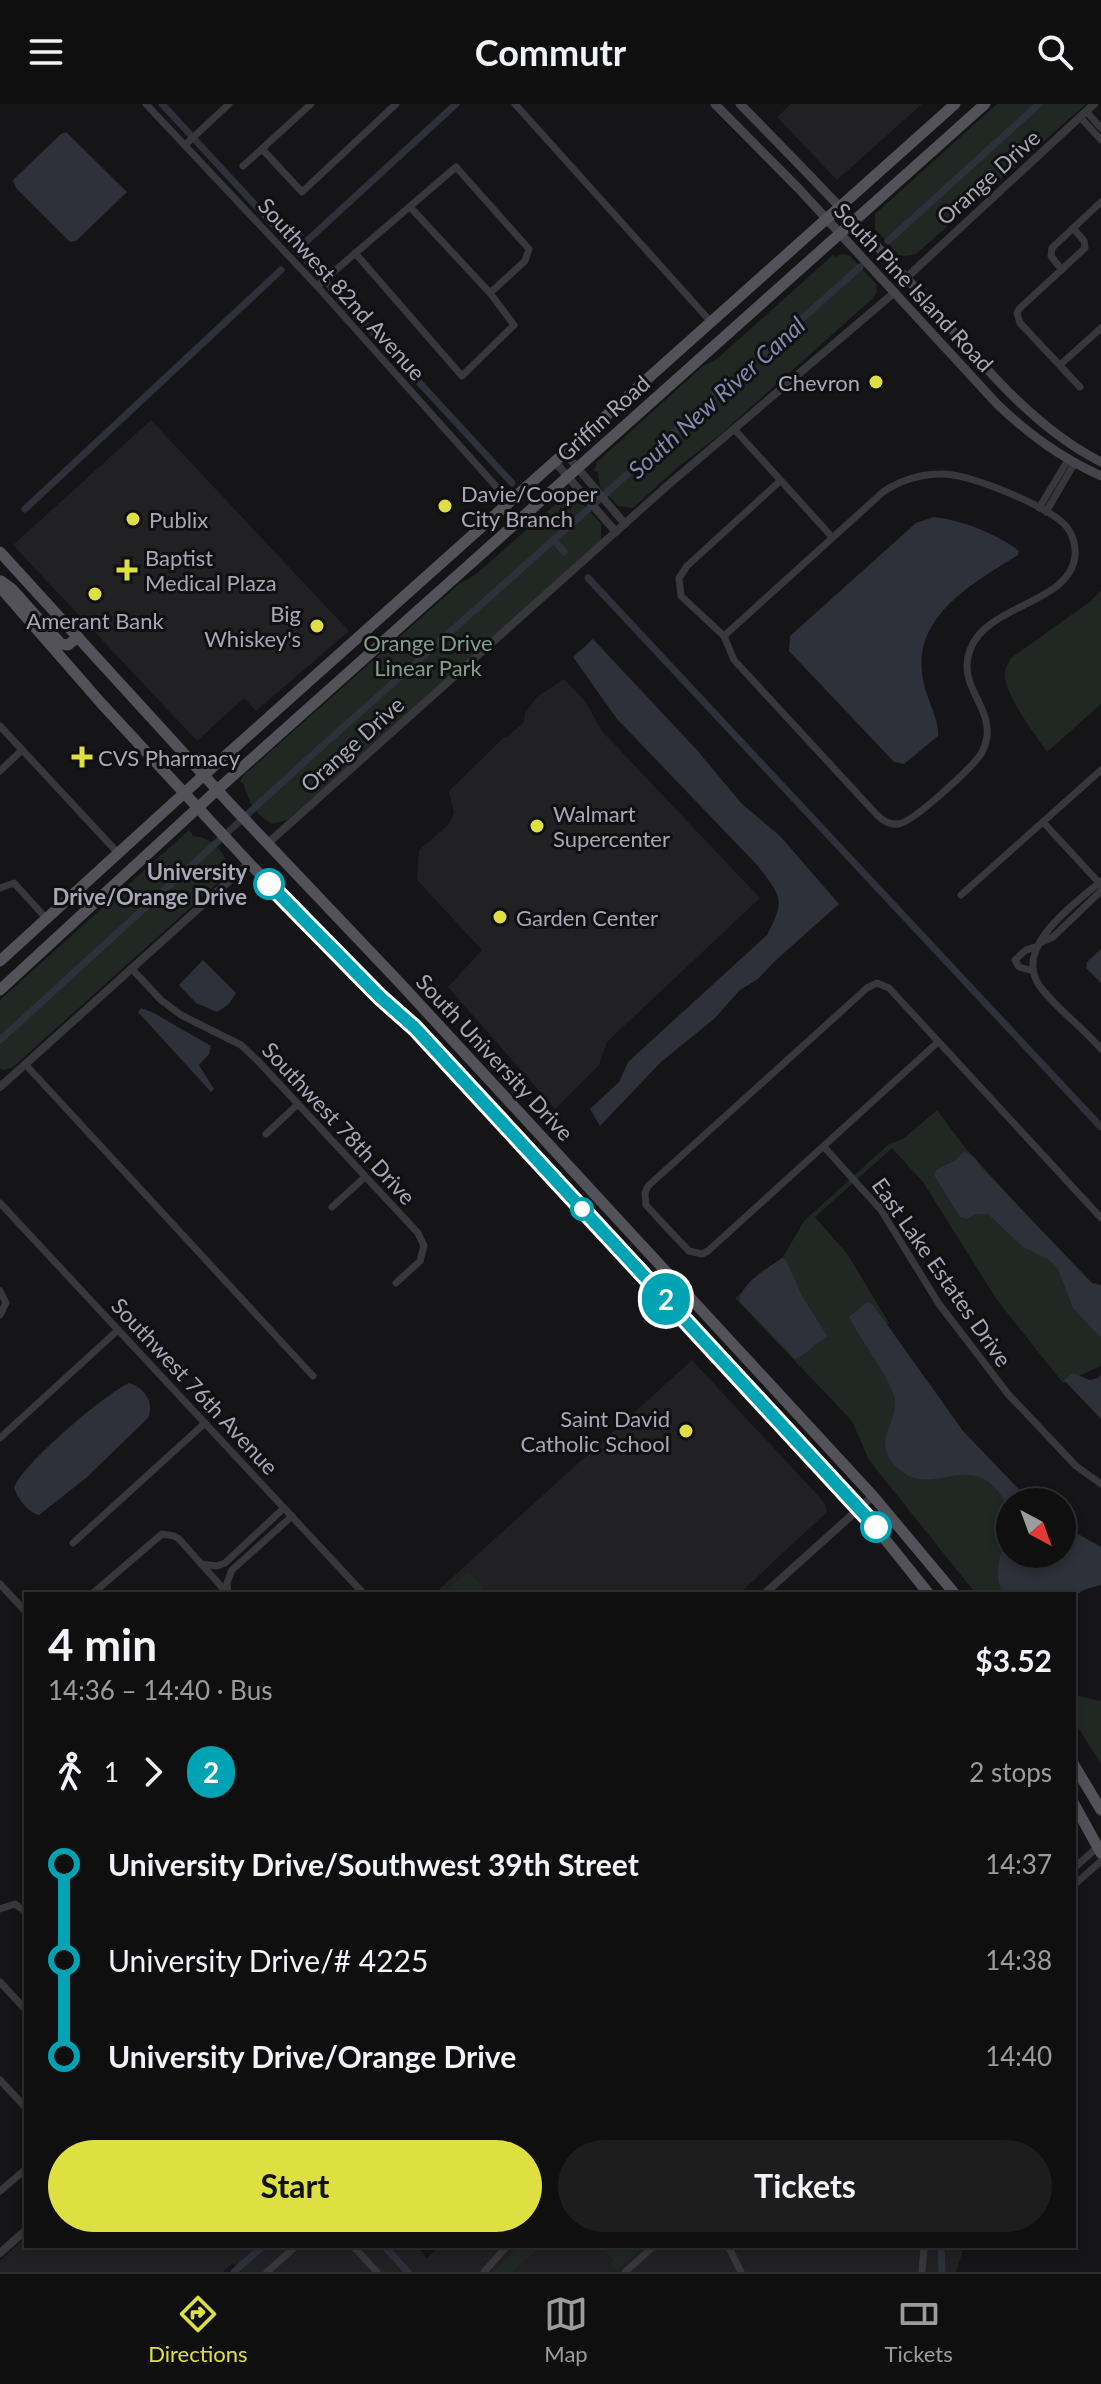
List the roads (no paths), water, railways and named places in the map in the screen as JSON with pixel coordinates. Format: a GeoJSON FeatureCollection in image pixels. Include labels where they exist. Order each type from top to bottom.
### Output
{"type":"FeatureCollection","features":[{"type":"Feature","properties":{"kind":"main road","name":"South Pine Island Road"},"geometry":{"type":"LineString","coordinates":[[715,104],[827,218],[998,405],[1028,433],[1071,462],[1101,476]]}},
{"type":"Feature","properties":{"kind":"main road","name":"South Pine Island Road"},"geometry":{"type":"LineString","coordinates":[[740,104],[854,221],[1009,391],[1039,420],[1078,450],[1101,462]]}},
{"type":"Feature","properties":{"kind":"main road","name":"Griffin Road"},"geometry":{"type":"LineString","coordinates":[[0,961],[509,501],[955,104]]}},
{"type":"Feature","properties":{"kind":"main road","name":"Griffin Road"},"geometry":{"type":"LineString","coordinates":[[0,990],[217,790],[497,540],[571,482],[985,104]]}},
{"type":"Feature","properties":{"kind":"main road"},"geometry":{"type":"LineString","coordinates":[[1028,433],[1039,420]]}},
{"type":"Feature","properties":{"kind":"main road"},"geometry":{"type":"LineString","coordinates":[[497,540],[509,519],[509,501]]}},
{"type":"Feature","properties":{"kind":"main road","name":"South University Drive"},"geometry":{"type":"LineString","coordinates":[[0,552],[873,1496],[953,1592]]}},
{"type":"Feature","properties":{"kind":"main road"},"geometry":{"type":"LineString","coordinates":[[0,584],[12,589],[61,644],[70,644],[78,637]]}},
{"type":"Feature","properties":{"kind":"main road","name":"South University Drive"},"geometry":{"type":"LineString","coordinates":[[0,584],[101,703],[249,863],[380,997],[415,1028],[860,1508],[927,1592]]}},
{"type":"Feature","properties":{"kind":"main road"},"geometry":{"type":"LineString","coordinates":[[577,1203],[592,1190]]}},
{"type":"Feature","properties":{"kind":"main road"},"geometry":{"type":"LineString","coordinates":[[690,1325],[704,1312]]}},
{"type":"Feature","properties":{"kind":"main road"},"geometry":{"type":"LineString","coordinates":[[1076,1768],[1101,1810]]}},
{"type":"Feature","properties":{"kind":"main road"},"geometry":{"type":"LineString","coordinates":[[1076,1807],[1100,1848]]}},
{"type":"Feature","properties":{"kind":"street","name":"Southwest 82nd Avenue"},"geometry":{"type":"LineString","coordinates":[[146,104],[187,143],[318,286],[509,501]]}},
{"type":"Feature","properties":{"kind":"street"},"geometry":{"type":"LineString","coordinates":[[187,143],[229,104]]}},
{"type":"Feature","properties":{"kind":"street"},"geometry":{"type":"LineString","coordinates":[[243,166],[311,104]]}},
{"type":"Feature","properties":{"kind":"street"},"geometry":{"type":"LineString","coordinates":[[262,149],[302,192],[396,104]]}},
{"type":"Feature","properties":{"kind":"street"},"geometry":{"type":"LineString","coordinates":[[515,104],[711,322]]}},
{"type":"Feature","properties":{"kind":"street","name":"Orange Drive"},"geometry":{"type":"LineString","coordinates":[[906,278],[1094,104]]}},
{"type":"Feature","properties":{"kind":"street"},"geometry":{"type":"LineString","coordinates":[[1083,114],[1101,128]]}},
{"type":"Feature","properties":{"kind":"street"},"geometry":{"type":"LineString","coordinates":[[1083,114],[1101,140]]}},
{"type":"Feature","properties":{"kind":"street"},"geometry":{"type":"LineString","coordinates":[[318,286],[456,167],[529,249],[525,261],[490,293]]}},
{"type":"Feature","properties":{"kind":"street"},"geometry":{"type":"LineString","coordinates":[[1062,270],[1051,256],[1052,248],[1101,202]]}},
{"type":"Feature","properties":{"kind":"street"},"geometry":{"type":"LineString","coordinates":[[355,253],[462,376],[514,325],[490,293],[411,208]]}},
{"type":"Feature","properties":{"kind":"street"},"geometry":{"type":"LineString","coordinates":[[1073,228],[1084,241],[1085,248],[1019,309],[1018,318],[1080,387]]}},
{"type":"Feature","properties":{"kind":"street","name":"Orange Drive"},"geometry":{"type":"LineString","coordinates":[[267,844],[625,524],[895,292]]}},
{"type":"Feature","properties":{"kind":"street"},"geometry":{"type":"LineString","coordinates":[[1060,365],[1101,328]]}},
{"type":"Feature","properties":{"kind":"street"},"geometry":{"type":"LineString","coordinates":[[735,430],[832,537]]}},
{"type":"Feature","properties":{"kind":"street"},"geometry":{"type":"LineString","coordinates":[[565,453],[625,524]]}},
{"type":"Feature","properties":{"kind":"street"},"geometry":{"type":"LineString","coordinates":[[555,462],[616,532]]}},
{"type":"Feature","properties":{"kind":"street"},"geometry":{"type":"LineString","coordinates":[[1042,510],[1071,462]]}},
{"type":"Feature","properties":{"kind":"street"},"geometry":{"type":"LineString","coordinates":[[724,636],[883,492],[918,477],[938,473],[963,476],[1042,510],[1068,529],[1074,542],[1075,556],[1069,573],[1061,583],[994,622],[976,637],[966,665],[971,689],[987,728],[985,746],[974,762],[917,815],[903,823],[892,824],[877,815],[734,660],[724,636],[686,602],[678,584],[687,566],[780,481]]}},
{"type":"Feature","properties":{"kind":"street"},"geometry":{"type":"LineString","coordinates":[[0,726],[118,853]]}},
{"type":"Feature","properties":{"kind":"street"},"geometry":{"type":"LineString","coordinates":[[0,771],[22,750]]}},
{"type":"Feature","properties":{"kind":"street"},"geometry":{"type":"LineString","coordinates":[[961,895],[1101,770]]}},
{"type":"Feature","properties":{"kind":"street"},"geometry":{"type":"LineString","coordinates":[[1043,822],[1101,885],[1046,931],[1033,957],[1033,971],[1040,986],[1101,1049]]}},
{"type":"Feature","properties":{"kind":"street"},"geometry":{"type":"LineString","coordinates":[[1,1084],[249,863]]}},
{"type":"Feature","properties":{"kind":"street"},"geometry":{"type":"LineString","coordinates":[[0,888],[14,883],[46,918]]}},
{"type":"Feature","properties":{"kind":"street"},"geometry":{"type":"LineString","coordinates":[[1033,971],[1019,967],[1015,960],[1026,950],[1039,945]]}},
{"type":"Feature","properties":{"kind":"street","name":"Southwest 78th Drive"},"geometry":{"type":"LineString","coordinates":[[131,968],[161,1000],[181,1015],[241,1045],[418,1233],[424,1246],[420,1261],[396,1283]]}},
{"type":"Feature","properties":{"kind":"street"},"geometry":{"type":"LineString","coordinates":[[938,1042],[708,1251],[702,1254],[689,1251],[646,1205],[648,1186],[867,988],[877,983],[889,988],[1101,1218]]}},
{"type":"Feature","properties":{"kind":"street"},"geometry":{"type":"LineString","coordinates":[[25,1064],[313,1376]]}},
{"type":"Feature","properties":{"kind":"street"},"geometry":{"type":"LineString","coordinates":[[266,1134],[298,1104]]}},
{"type":"Feature","properties":{"kind":"street","name":"East Lake Estates Drive"},"geometry":{"type":"LineString","coordinates":[[824,1147],[881,1210],[939,1304],[1008,1394],[1076,1466],[1101,1484]]}},
{"type":"Feature","properties":{"kind":"street"},"geometry":{"type":"LineString","coordinates":[[332,1207],[365,1177]]}},
{"type":"Feature","properties":{"kind":"street","name":"Southwest 76th Avenue"},"geometry":{"type":"LineString","coordinates":[[0,1203],[362,1592]]}},
{"type":"Feature","properties":{"kind":"street"},"geometry":{"type":"LineString","coordinates":[[0,1291],[6,1303],[0,1315]]}},
{"type":"Feature","properties":{"kind":"street"},"geometry":{"type":"LineString","coordinates":[[0,1438],[118,1330]]}},
{"type":"Feature","properties":{"kind":"street"},"geometry":{"type":"LineString","coordinates":[[73,1543],[205,1423]]}},
{"type":"Feature","properties":{"kind":"street"},"geometry":{"type":"LineString","coordinates":[[766,1592],[873,1496]]}},
{"type":"Feature","properties":{"kind":"street"},"geometry":{"type":"LineString","coordinates":[[200,1564],[217,1566],[225,1563],[284,1508]]}},
{"type":"Feature","properties":{"kind":"street"},"geometry":{"type":"LineString","coordinates":[[228,1592],[227,1583],[232,1570],[292,1516]]}},
{"type":"Feature","properties":{"kind":"street"},"geometry":{"type":"LineString","coordinates":[[94,1592],[162,1534],[174,1536],[226,1592]]}},
{"type":"Feature","properties":{"kind":"street"},"geometry":{"type":"LineString","coordinates":[[0,1584],[24,1610]]}},
{"type":"Feature","properties":{"kind":"street"},"geometry":{"type":"LineString","coordinates":[[1076,1866],[1100,1848]]}},
{"type":"Feature","properties":{"kind":"street"},"geometry":{"type":"LineString","coordinates":[[1076,1883],[1101,1861]]}},
{"type":"Feature","properties":{"kind":"street"},"geometry":{"type":"LineString","coordinates":[[0,1909],[15,1904],[24,1911]]}},
{"type":"Feature","properties":{"kind":"street"},"geometry":{"type":"LineString","coordinates":[[0,1982],[24,2008]]}},
{"type":"Feature","properties":{"kind":"street"},"geometry":{"type":"LineString","coordinates":[[0,2080],[24,2106]]}},
{"type":"Feature","properties":{"kind":"street"},"geometry":{"type":"LineString","coordinates":[[0,2191],[24,2171]]}},
{"type":"Feature","properties":{"kind":"street"},"geometry":{"type":"LineString","coordinates":[[0,2178],[7,2185]]}},
{"type":"Feature","properties":{"kind":"street"},"geometry":{"type":"LineString","coordinates":[[0,2253],[24,2232]]}},
{"type":"Feature","properties":{"kind":"street"},"geometry":{"type":"LineString","coordinates":[[267,2272],[294,2248]]}},
{"type":"Feature","properties":{"kind":"street"},"geometry":{"type":"LineString","coordinates":[[355,2248],[377,2272]]}},
{"type":"Feature","properties":{"kind":"street"},"geometry":{"type":"LineString","coordinates":[[484,2272],[505,2248]]}},
{"type":"Feature","properties":{"kind":"street"},"geometry":{"type":"LineString","coordinates":[[625,2272],[652,2248]]}},
{"type":"Feature","properties":{"kind":"street"},"geometry":{"type":"LineString","coordinates":[[729,2248],[741,2272]]}},
{"type":"Feature","properties":{"kind":"street"},"geometry":{"type":"LineString","coordinates":[[922,2272],[924,2248]]}},
{"type":"Feature","properties":{"kind":"waterway"},"geometry":{"type":"LineString","coordinates":[[162,104],[512,483]]}},
{"type":"Feature","properties":{"kind":"waterway"},"geometry":{"type":"LineString","coordinates":[[297,250],[456,104]]}},
{"type":"Feature","properties":{"kind":"waterway","name":"South New River Canal"},"geometry":{"type":"LineString","coordinates":[[888,241],[1039,104]]}},
{"type":"Feature","properties":{"kind":"waterway","name":"South New River Canal"},"geometry":{"type":"LineString","coordinates":[[0,1040],[320,748],[860,267]]}},
{"type":"Feature","properties":{"kind":"waterway"},"geometry":{"type":"LineString","coordinates":[[25,509],[281,270]]}},
{"type":"Feature","properties":{"kind":"waterway"},"geometry":{"type":"LineString","coordinates":[[554,540],[564,552]]}},
{"type":"Feature","properties":{"kind":"waterway"},"geometry":{"type":"LineString","coordinates":[[588,578],[1101,1127]]}},
{"type":"Feature","properties":{"kind":"waterway"},"geometry":{"type":"LineString","coordinates":[[234,2272],[261,2248]]}},
{"type":"Feature","properties":{"kind":"waterway"},"geometry":{"type":"LineString","coordinates":[[386,2248],[408,2272]]}},
{"type":"Feature","properties":{"kind":"waterway"},"geometry":{"type":"LineString","coordinates":[[941,2248],[942,2272]]}},
{"type":"Feature","properties":{"kind":"place","name":"Chevron"},"geometry":{"type":"Point","coordinates":[876,382]}},
{"type":"Feature","properties":{"kind":"place","name":"Davie/Cooper City Branch"},"geometry":{"type":"Point","coordinates":[445,506]}},
{"type":"Feature","properties":{"kind":"place","name":"Publix"},"geometry":{"type":"Point","coordinates":[133,519]}},
{"type":"Feature","properties":{"kind":"place","name":"Baptist Medical Plaza"},"geometry":{"type":"Point","coordinates":[127,570]}},
{"type":"Feature","properties":{"kind":"place","name":"Amerant Bank"},"geometry":{"type":"Point","coordinates":[95,594]}},
{"type":"Feature","properties":{"kind":"place","name":"Big Whiskey's"},"geometry":{"type":"Point","coordinates":[317,626]}},
{"type":"Feature","properties":{"kind":"place","name":"CVS Pharmacy"},"geometry":{"type":"Point","coordinates":[82,757]}},
{"type":"Feature","properties":{"kind":"place","name":"Walmart Supercenter"},"geometry":{"type":"Point","coordinates":[537,826]}},
{"type":"Feature","properties":{"kind":"place","name":"University Drive/Orange Drive"},"geometry":{"type":"Point","coordinates":[269,884]}},
{"type":"Feature","properties":{"kind":"place","name":"Garden Center"},"geometry":{"type":"Point","coordinates":[500,917]}},
{"type":"Feature","properties":{"kind":"place","name":"Saint David Catholic School"},"geometry":{"type":"Point","coordinates":[686,1431]}},
{"type":"Feature","properties":{"kind":"park label","name":"Orange Drive Linear Park"},"geometry":{"type":"Point","coordinates":[428,654]}}]}
